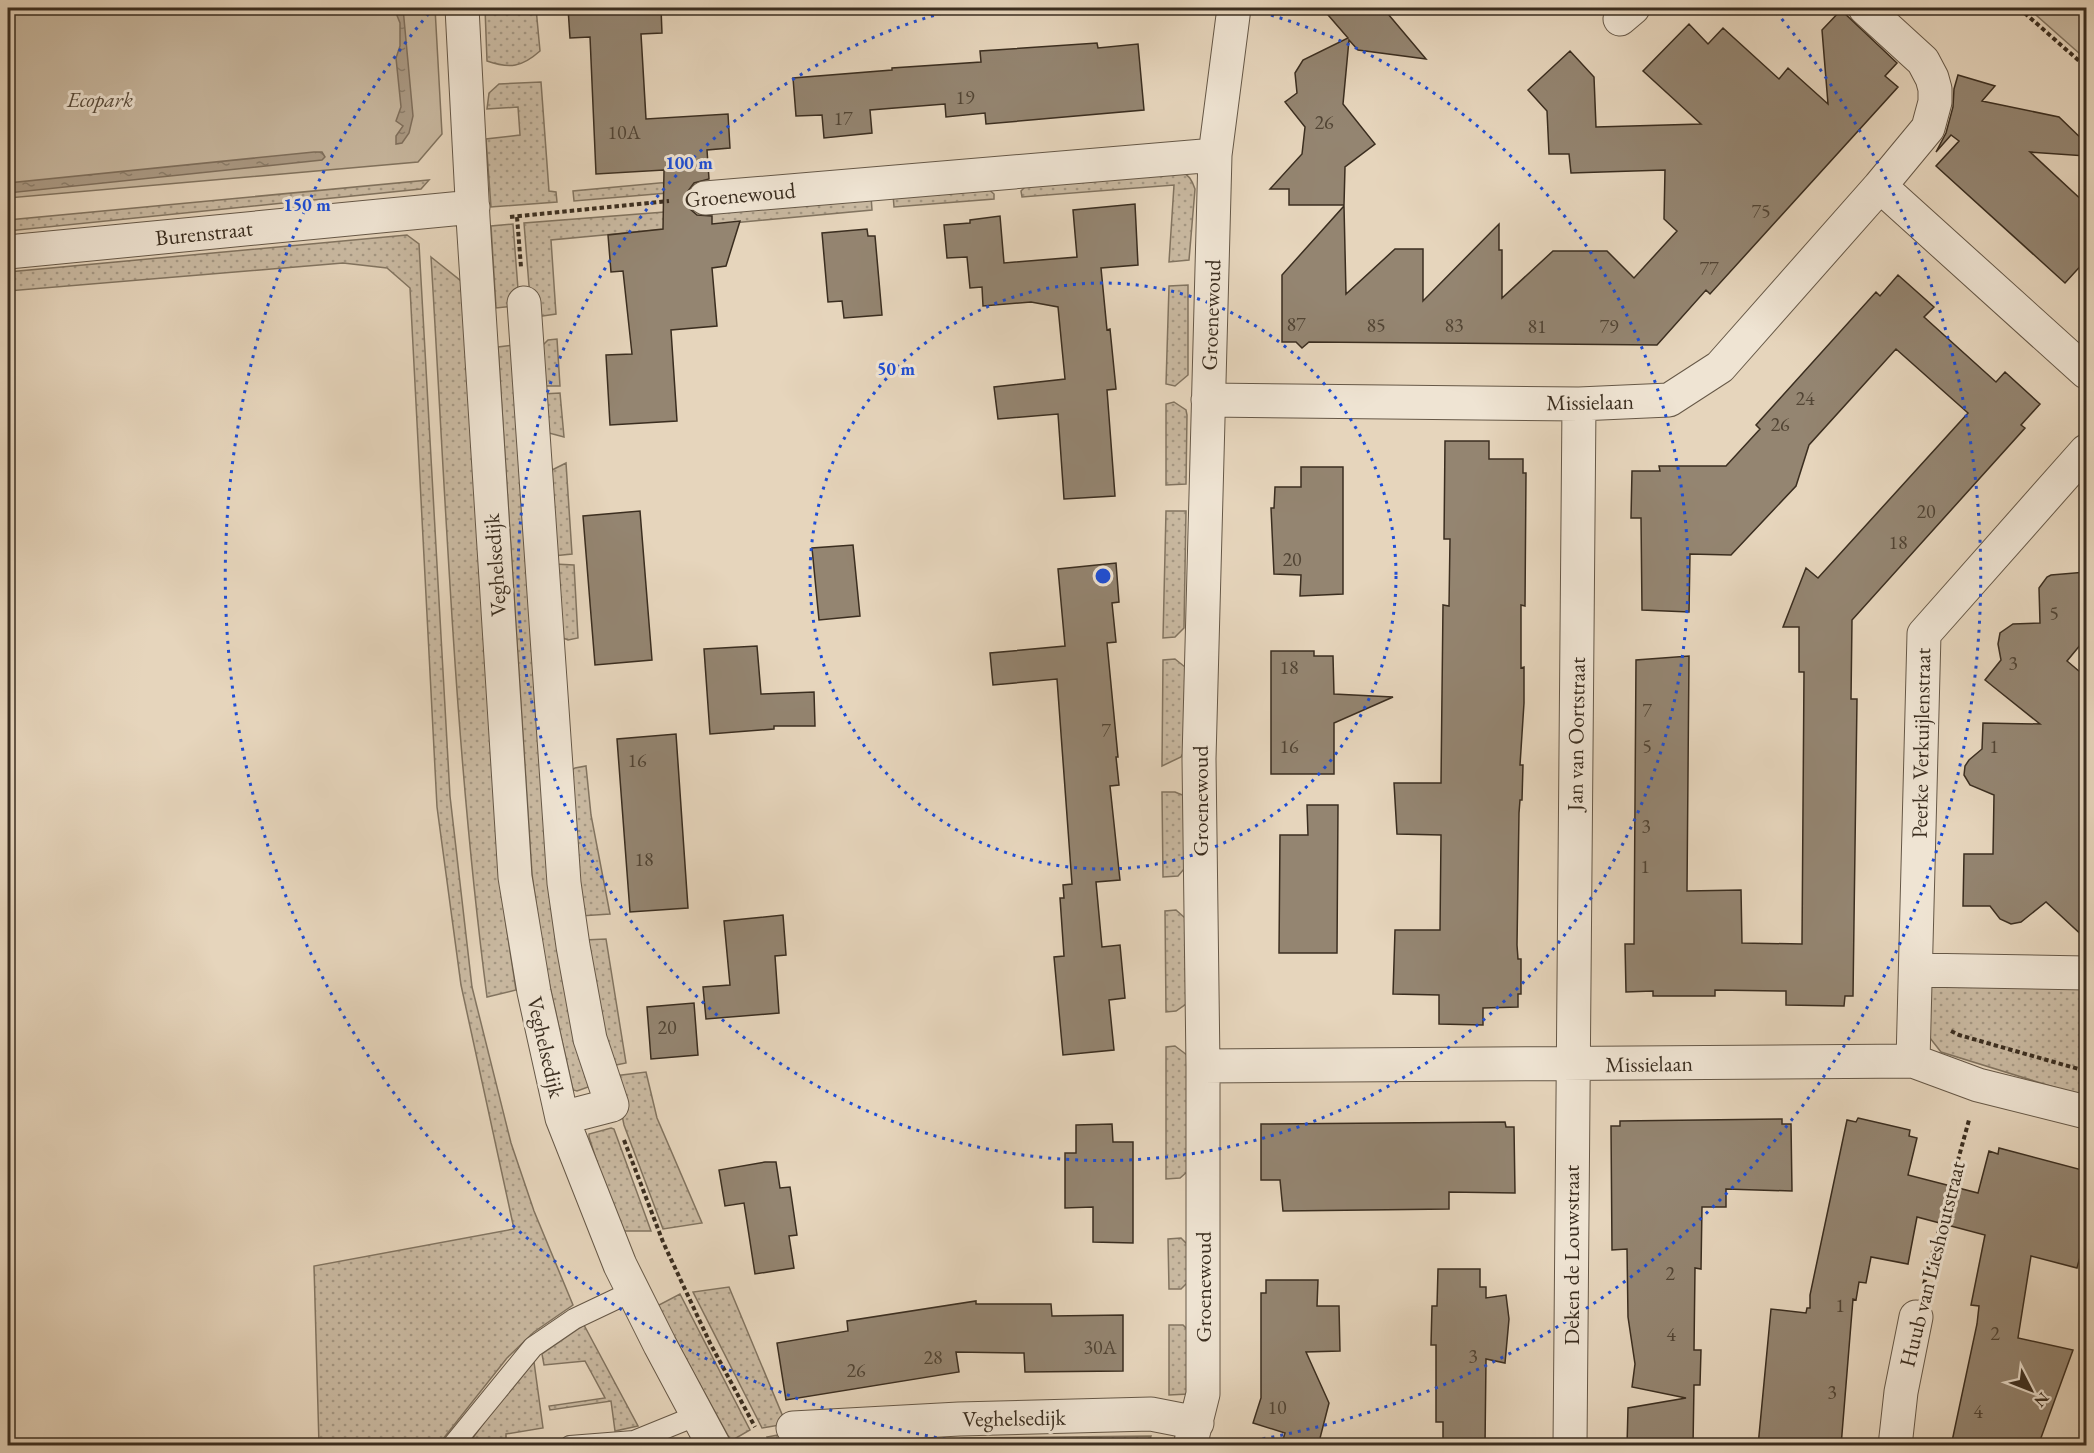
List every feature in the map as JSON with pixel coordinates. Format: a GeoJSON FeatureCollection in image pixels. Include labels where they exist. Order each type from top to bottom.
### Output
{"type":"FeatureCollection","features":[{"type":"Feature","properties":{"kind":"street","name":"Veghelsedijk"},"geometry":{"type":"LineString","coordinates":[[462,8],[515,877],[534,993],[562,1118],[620,1265],[714,1446]]}},
{"type":"Feature","properties":{"kind":"street","name":"Groenewoud"},"geometry":{"type":"LineString","coordinates":[[1194,1434],[1203,1394],[1203,1065],[1199,759],[1208,400],[1215,155],[1234,8]]}},
{"type":"Feature","properties":{"kind":"street","name":"Missielaan"},"geometry":{"type":"LineString","coordinates":[[1208,400],[1580,404],[1670,400],[1720,367],[1880,186],[1928,128],[1935,102],[1932,78],[1923,61],[1865,8]]}},
{"type":"Feature","properties":{"kind":"street","name":"Groenewoud"},"geometry":{"type":"LineString","coordinates":[[705,198],[1215,155]]}},
{"type":"Feature","properties":{"kind":"street"},"geometry":{"type":"LineString","coordinates":[[1880,186],[2086,372]]}},
{"type":"Feature","properties":{"kind":"street","name":"Burenstraat"},"geometry":{"type":"LineString","coordinates":[[8,252],[473,207]]}},
{"type":"Feature","properties":{"kind":"street","name":"Veghelsedijk"},"geometry":{"type":"LineString","coordinates":[[524,303],[564,883],[590,1039],[612,1105],[562,1118]]}},
{"type":"Feature","properties":{"kind":"street","name":"Jan van Oortstraat"},"geometry":{"type":"LineString","coordinates":[[1572,1064],[1580,404]]}},
{"type":"Feature","properties":{"kind":"street","name":"Peerke Verkuijlenstraat"},"geometry":{"type":"LineString","coordinates":[[1913,1061],[1924,633],[2086,451]]}},
{"type":"Feature","properties":{"kind":"street"},"geometry":{"type":"LineString","coordinates":[[1916,970],[2086,973]]}},
{"type":"Feature","properties":{"kind":"street","name":"Missielaan"},"geometry":{"type":"LineString","coordinates":[[1203,1065],[1913,1061],[1978,1085],[2086,1112]]}},
{"type":"Feature","properties":{"kind":"street","name":"Deken de Louwstraat"},"geometry":{"type":"LineString","coordinates":[[1570,1446],[1572,1064]]}},
{"type":"Feature","properties":{"kind":"street","name":"Huub van Lieshoutstraat"},"geometry":{"type":"LineString","coordinates":[[1895,1446],[1901,1392],[1916,1317]]}},
{"type":"Feature","properties":{"kind":"street","name":"Veghelsedijk"},"geometry":{"type":"LineString","coordinates":[[793,1428],[959,1419],[1151,1414],[1194,1434]]}},
{"type":"Feature","properties":{"kind":"lane"},"geometry":{"type":"LineString","coordinates":[[452,1446],[532,1347],[574,1319],[633,1291]]}},
{"type":"Feature","properties":{"kind":"lane"},"geometry":{"type":"LineString","coordinates":[[570,1446],[634,1441],[698,1415]]}},
{"type":"Feature","properties":{"kind":"path"},"geometry":{"type":"LineString","coordinates":[[2019,8],[2086,67]]}},
{"type":"Feature","properties":{"kind":"path","name":"Groenewoud"},"geometry":{"type":"LineString","coordinates":[[524,303],[517,217],[705,198]]}},
{"type":"Feature","properties":{"kind":"path"},"geometry":{"type":"LineString","coordinates":[[1950,1031],[2086,1071]]}},
{"type":"Feature","properties":{"kind":"path","name":"Huub van Lieshoutstraat"},"geometry":{"type":"LineString","coordinates":[[1916,1317],[1978,1085]]}},
{"type":"Feature","properties":{"kind":"path"},"geometry":{"type":"LineString","coordinates":[[612,1105],[663,1242],[710,1343],[758,1433]]}},
{"type":"Feature","properties":{"kind":"green space","name":"Ecopark"},"geometry":{"type":"Polygon","coordinates":[[[8,8],[435,8],[442,134],[418,162],[8,198],[8,8]]]}},
{"type":"Feature","properties":{"kind":"green space"},"geometry":{"type":"Polygon","coordinates":[[[485,8],[536,8],[540,51],[515,65],[502,65],[487,61],[485,8]]]}},
{"type":"Feature","properties":{"kind":"green space"},"geometry":{"type":"Polygon","coordinates":[[[2028,8],[2086,8],[2086,60],[2080,54],[2028,8]]]}},
{"type":"Feature","properties":{"kind":"green space"},"geometry":{"type":"Polygon","coordinates":[[[541,82],[549,191],[556,192],[557,202],[491,207],[486,139],[520,135],[518,107],[487,109],[489,93],[499,84],[541,82]]]}},
{"type":"Feature","properties":{"kind":"green space"},"geometry":{"type":"Polygon","coordinates":[[[1180,170],[1190,178],[1195,189],[1189,260],[1169,262],[1174,185],[1022,197],[1021,191],[1030,182],[1180,170]]]}},
{"type":"Feature","properties":{"kind":"green space"},"geometry":{"type":"Polygon","coordinates":[[[702,179],[703,190],[574,201],[573,191],[702,179]]]}},
{"type":"Feature","properties":{"kind":"green space"},"geometry":{"type":"Polygon","coordinates":[[[429,180],[421,189],[8,231],[8,220],[429,180]]]}},
{"type":"Feature","properties":{"kind":"green space"},"geometry":{"type":"Polygon","coordinates":[[[985,186],[994,194],[994,199],[894,207],[893,194],[985,186]]]}},
{"type":"Feature","properties":{"kind":"green space"},"geometry":{"type":"Polygon","coordinates":[[[871,196],[872,210],[551,240],[556,314],[536,317],[529,286],[524,223],[871,196]]]}},
{"type":"Feature","properties":{"kind":"green space"},"geometry":{"type":"Polygon","coordinates":[[[513,224],[519,302],[516,306],[496,308],[491,226],[513,224]]]}},
{"type":"Feature","properties":{"kind":"green space"},"geometry":{"type":"Polygon","coordinates":[[[407,235],[419,244],[450,796],[472,987],[511,1143],[534,1211],[573,1305],[534,1332],[507,1358],[443,1439],[430,1445],[319,1445],[314,1266],[514,1229],[461,985],[437,807],[410,288],[387,268],[343,263],[8,291],[8,272],[407,235]]]}},
{"type":"Feature","properties":{"kind":"green space"},"geometry":{"type":"Polygon","coordinates":[[[431,257],[461,281],[505,918],[516,990],[487,997],[459,720],[431,257]]]}},
{"type":"Feature","properties":{"kind":"green space"},"geometry":{"type":"Polygon","coordinates":[[[1188,285],[1188,375],[1175,386],[1166,384],[1169,286],[1188,285]]]}},
{"type":"Feature","properties":{"kind":"green space"},"geometry":{"type":"Polygon","coordinates":[[[557,339],[560,386],[542,386],[539,349],[548,340],[557,339]]]}},
{"type":"Feature","properties":{"kind":"green space"},"geometry":{"type":"Polygon","coordinates":[[[514,345],[591,1086],[577,1091],[573,1090],[544,960],[532,874],[498,347],[514,345]]]}},
{"type":"Feature","properties":{"kind":"green space"},"geometry":{"type":"Polygon","coordinates":[[[560,393],[564,437],[545,432],[542,394],[560,393]]]}},
{"type":"Feature","properties":{"kind":"green space"},"geometry":{"type":"Polygon","coordinates":[[[1174,402],[1186,410],[1187,415],[1186,484],[1166,485],[1166,404],[1174,402]]]}},
{"type":"Feature","properties":{"kind":"green space"},"geometry":{"type":"Polygon","coordinates":[[[566,463],[572,554],[553,556],[548,472],[566,463]]]}},
{"type":"Feature","properties":{"kind":"green space"},"geometry":{"type":"Polygon","coordinates":[[[1166,511],[1186,511],[1184,628],[1175,637],[1163,638],[1166,511]]]}},
{"type":"Feature","properties":{"kind":"green space"},"geometry":{"type":"Polygon","coordinates":[[[554,564],[574,565],[578,638],[568,640],[558,636],[554,564]]]}},
{"type":"Feature","properties":{"kind":"green space"},"geometry":{"type":"Polygon","coordinates":[[[1175,659],[1185,667],[1184,751],[1181,757],[1162,766],[1163,660],[1175,659]]]}},
{"type":"Feature","properties":{"kind":"green space"},"geometry":{"type":"Polygon","coordinates":[[[586,766],[591,815],[610,914],[580,916],[568,773],[575,768],[586,766]]]}},
{"type":"Feature","properties":{"kind":"green space"},"geometry":{"type":"Polygon","coordinates":[[[1162,792],[1175,792],[1185,796],[1184,869],[1178,876],[1163,877],[1162,792]]]}},
{"type":"Feature","properties":{"kind":"green space"},"geometry":{"type":"Polygon","coordinates":[[[1176,910],[1185,918],[1186,1004],[1176,1011],[1166,1012],[1165,911],[1176,910]]]}},
{"type":"Feature","properties":{"kind":"green space"},"geometry":{"type":"Polygon","coordinates":[[[606,939],[626,1063],[611,1066],[584,940],[606,939]]]}},
{"type":"Feature","properties":{"kind":"green space"},"geometry":{"type":"Polygon","coordinates":[[[1929,984],[2086,985],[2086,1097],[1941,1052],[1930,1038],[1929,984]]]}},
{"type":"Feature","properties":{"kind":"green space"},"geometry":{"type":"Polygon","coordinates":[[[1175,1046],[1187,1055],[1187,1172],[1180,1178],[1166,1179],[1166,1047],[1175,1046]]]}},
{"type":"Feature","properties":{"kind":"green space"},"geometry":{"type":"Polygon","coordinates":[[[646,1072],[657,1118],[702,1223],[663,1229],[624,1125],[614,1076],[646,1072]]]}},
{"type":"Feature","properties":{"kind":"green space"},"geometry":{"type":"Polygon","coordinates":[[[614,1129],[651,1231],[622,1231],[609,1200],[589,1134],[614,1129]]]}},
{"type":"Feature","properties":{"kind":"green space"},"geometry":{"type":"Polygon","coordinates":[[[1181,1238],[1188,1245],[1187,1283],[1181,1289],[1169,1289],[1168,1239],[1181,1238]]]}},
{"type":"Feature","properties":{"kind":"green space"},"geometry":{"type":"Polygon","coordinates":[[[729,1287],[786,1424],[762,1428],[693,1292],[729,1287]]]}},
{"type":"Feature","properties":{"kind":"green space"},"geometry":{"type":"Polygon","coordinates":[[[680,1294],[750,1430],[731,1441],[657,1306],[680,1294]]]}},
{"type":"Feature","properties":{"kind":"green space"},"geometry":{"type":"Polygon","coordinates":[[[584,1325],[638,1426],[615,1431],[611,1401],[550,1410],[549,1406],[605,1398],[585,1361],[544,1365],[542,1354],[584,1325]]]}},
{"type":"Feature","properties":{"kind":"green space"},"geometry":{"type":"Polygon","coordinates":[[[1169,1325],[1183,1325],[1189,1331],[1189,1394],[1169,1395],[1169,1325]]]}},
{"type":"Feature","properties":{"kind":"green space"},"geometry":{"type":"Polygon","coordinates":[[[534,1362],[543,1428],[506,1434],[506,1443],[467,1446],[516,1378],[534,1362]]]}},
{"type":"Feature","properties":{"kind":"green space"},"geometry":{"type":"Polygon","coordinates":[[[794,1432],[796,1445],[771,1445],[767,1437],[794,1432]]]}},
{"type":"Feature","properties":{"kind":"green space"},"geometry":{"type":"Polygon","coordinates":[[[1151,1436],[1148,1446],[912,1445],[964,1438],[1151,1436]]]}},
{"type":"Feature","properties":{"kind":"water"},"geometry":{"type":"Polygon","coordinates":[[[394,8],[403,8],[413,116],[409,133],[402,143],[396,144],[396,136],[403,126],[396,121],[401,107],[396,58],[400,46],[400,23],[394,8]]]}},
{"type":"Feature","properties":{"kind":"water"},"geometry":{"type":"Polygon","coordinates":[[[322,152],[325,157],[322,160],[8,193],[8,183],[322,152]]]}},
{"type":"Feature","properties":{"kind":"building"},"geometry":{"type":"Polygon","coordinates":[[[568,8],[661,8],[662,33],[641,34],[646,119],[728,114],[730,148],[707,150],[709,179],[694,183],[688,191],[686,200],[690,209],[697,215],[712,216],[712,224],[740,221],[726,266],[712,268],[717,326],[671,330],[677,421],[610,425],[606,355],[632,354],[623,271],[611,272],[608,235],[663,229],[664,170],[596,174],[590,37],[570,38],[568,8]]]}},
{"type":"Feature","properties":{"kind":"building"},"geometry":{"type":"Polygon","coordinates":[[[1322,8],[1383,8],[1426,59],[1358,50],[1349,40],[1343,104],[1375,144],[1345,167],[1344,205],[1289,205],[1289,189],[1270,189],[1302,154],[1305,127],[1285,102],[1297,93],[1295,73],[1303,60],[1348,38],[1322,8]]]}},
{"type":"Feature","properties":{"kind":"building"},"geometry":{"type":"Polygon","coordinates":[[[1841,10],[1897,63],[1885,76],[1898,87],[1710,294],[1706,290],[1657,345],[1309,342],[1302,348],[1296,342],[1282,342],[1282,275],[1344,206],[1346,294],[1395,249],[1423,249],[1423,301],[1499,224],[1499,250],[1502,250],[1502,298],[1553,251],[1607,251],[1634,278],[1677,231],[1664,219],[1665,170],[1571,173],[1569,154],[1549,154],[1547,111],[1528,90],[1570,51],[1594,77],[1596,127],[1701,124],[1643,71],[1689,24],[1708,44],[1723,28],[1779,79],[1788,68],[1828,104],[1822,30],[1841,10]]]}},
{"type":"Feature","properties":{"kind":"building"},"geometry":{"type":"Polygon","coordinates":[[[1097,43],[1098,48],[1138,44],[1144,110],[986,124],[985,113],[946,117],[945,104],[870,110],[872,133],[824,138],[822,115],[796,116],[793,78],[981,62],[980,51],[1097,43]]]}},
{"type":"Feature","properties":{"kind":"building"},"geometry":{"type":"Polygon","coordinates":[[[1958,75],[1995,86],[1982,101],[2059,117],[2086,143],[2086,156],[2030,152],[2086,204],[2086,260],[2065,283],[1936,166],[1959,141],[1951,135],[1936,152],[1946,133],[1958,75]]]}},
{"type":"Feature","properties":{"kind":"building"},"geometry":{"type":"Polygon","coordinates":[[[1135,204],[1138,265],[1101,268],[1116,389],[1107,390],[1115,496],[1064,499],[1058,414],[998,419],[994,387],[1065,379],[1058,307],[1031,302],[983,306],[982,287],[970,288],[967,257],[947,258],[944,225],[970,223],[970,220],[1000,216],[1004,263],[1077,257],[1073,210],[1135,204]]]}},
{"type":"Feature","properties":{"kind":"building"},"geometry":{"type":"Polygon","coordinates":[[[867,229],[868,236],[875,236],[882,315],[844,318],[842,301],[828,302],[822,233],[867,229]]]}},
{"type":"Feature","properties":{"kind":"building"},"geometry":{"type":"Polygon","coordinates":[[[1898,275],[1934,307],[1924,317],[1996,382],[2005,372],[2040,404],[2021,425],[2025,428],[1852,620],[1851,699],[1857,699],[1853,996],[1845,996],[1844,1006],[1786,1005],[1786,991],[1715,990],[1715,996],[1653,996],[1653,991],[1626,992],[1625,944],[1634,944],[1636,660],[1689,656],[1687,891],[1741,890],[1742,943],[1802,944],[1804,672],[1799,672],[1799,627],[1783,627],[1806,568],[1818,578],[1968,413],[1896,349],[1809,445],[1796,486],[1731,555],[1690,554],[1689,612],[1642,610],[1641,518],[1631,518],[1632,471],[1660,471],[1659,466],[1726,466],[1760,429],[1756,425],[1876,292],[1880,296],[1898,275]]]}},
{"type":"Feature","properties":{"kind":"building"},"geometry":{"type":"Polygon","coordinates":[[[1445,441],[1489,441],[1489,459],[1523,459],[1523,473],[1526,473],[1525,606],[1521,605],[1521,668],[1524,667],[1524,703],[1520,765],[1523,765],[1522,800],[1520,800],[1519,813],[1517,945],[1518,959],[1521,959],[1521,994],[1518,994],[1518,1007],[1483,1008],[1483,1025],[1439,1024],[1439,995],[1393,994],[1395,930],[1440,930],[1441,835],[1397,834],[1394,783],[1441,783],[1443,605],[1449,606],[1450,539],[1444,539],[1445,441]]]}},
{"type":"Feature","properties":{"kind":"building"},"geometry":{"type":"Polygon","coordinates":[[[1301,467],[1343,467],[1343,594],[1300,596],[1301,575],[1274,574],[1271,508],[1274,508],[1275,487],[1301,487],[1301,467]]]}},
{"type":"Feature","properties":{"kind":"building"},"geometry":{"type":"Polygon","coordinates":[[[640,511],[652,660],[595,665],[583,516],[640,511]]]}},
{"type":"Feature","properties":{"kind":"building"},"geometry":{"type":"Polygon","coordinates":[[[853,545],[860,616],[819,620],[812,548],[853,545]]]}},
{"type":"Feature","properties":{"kind":"building"},"geometry":{"type":"Polygon","coordinates":[[[1116,563],[1119,602],[1112,603],[1116,642],[1107,643],[1119,785],[1110,786],[1120,880],[1096,882],[1102,947],[1120,945],[1125,998],[1109,1000],[1114,1050],[1063,1055],[1054,957],[1064,956],[1060,898],[1064,898],[1063,885],[1072,884],[1057,679],[993,685],[990,653],[1065,646],[1058,569],[1116,563]]]}},
{"type":"Feature","properties":{"kind":"building"},"geometry":{"type":"Polygon","coordinates":[[[2086,572],[2086,638],[2067,661],[2086,677],[2086,939],[2046,902],[2021,922],[2011,924],[2000,919],[1990,906],[1963,906],[1964,854],[1993,854],[1994,795],[1970,785],[1964,775],[1965,766],[1969,760],[1982,749],[1983,723],[2040,724],[1985,680],[2001,660],[1998,644],[2000,633],[2013,624],[2040,623],[2039,588],[2047,577],[2086,572]]]}},
{"type":"Feature","properties":{"kind":"building"},"geometry":{"type":"Polygon","coordinates":[[[757,646],[761,694],[814,692],[815,726],[774,726],[774,729],[710,734],[704,649],[757,646]]]}},
{"type":"Feature","properties":{"kind":"building"},"geometry":{"type":"Polygon","coordinates":[[[1271,651],[1314,651],[1314,656],[1333,656],[1334,694],[1393,697],[1334,723],[1334,774],[1271,774],[1271,651]]]}},
{"type":"Feature","properties":{"kind":"building"},"geometry":{"type":"Polygon","coordinates":[[[676,734],[688,908],[630,912],[617,739],[676,734]]]}},
{"type":"Feature","properties":{"kind":"building"},"geometry":{"type":"Polygon","coordinates":[[[1307,805],[1338,805],[1337,953],[1279,953],[1280,835],[1308,835],[1307,805]]]}},
{"type":"Feature","properties":{"kind":"building"},"geometry":{"type":"Polygon","coordinates":[[[783,915],[786,955],[775,956],[779,1013],[706,1019],[703,987],[730,985],[724,921],[783,915]]]}},
{"type":"Feature","properties":{"kind":"building"},"geometry":{"type":"Polygon","coordinates":[[[694,1003],[698,1055],[651,1059],[647,1007],[694,1003]]]}},
{"type":"Feature","properties":{"kind":"building"},"geometry":{"type":"Polygon","coordinates":[[[1858,1118],[1910,1130],[1909,1136],[1917,1138],[1908,1175],[1978,1193],[1989,1151],[1998,1154],[1999,1148],[2086,1171],[2086,1254],[2081,1253],[2077,1268],[2031,1256],[2018,1338],[2073,1350],[2038,1446],[1951,1446],[1977,1324],[1979,1306],[1971,1305],[1985,1235],[1917,1217],[1908,1264],[1871,1257],[1866,1283],[1859,1282],[1856,1300],[1853,1299],[1841,1446],[1758,1446],[1771,1309],[1806,1313],[1807,1308],[1810,1308],[1810,1295],[1847,1120],[1856,1122],[1858,1118]]]}},
{"type":"Feature","properties":{"kind":"building"},"geometry":{"type":"Polygon","coordinates":[[[1782,1119],[1782,1124],[1791,1124],[1792,1191],[1726,1189],[1726,1207],[1702,1207],[1701,1269],[1695,1268],[1694,1350],[1701,1350],[1700,1385],[1694,1385],[1693,1446],[1627,1446],[1628,1408],[1686,1398],[1632,1387],[1635,1364],[1628,1317],[1627,1249],[1612,1250],[1611,1126],[1620,1126],[1620,1121],[1782,1119]]]}},
{"type":"Feature","properties":{"kind":"building"},"geometry":{"type":"Polygon","coordinates":[[[1505,1122],[1506,1127],[1514,1127],[1515,1193],[1449,1192],[1449,1209],[1283,1211],[1280,1180],[1261,1180],[1261,1124],[1505,1122]]]}},
{"type":"Feature","properties":{"kind":"building"},"geometry":{"type":"Polygon","coordinates":[[[1112,1124],[1113,1142],[1133,1142],[1133,1243],[1093,1242],[1093,1207],[1065,1208],[1065,1153],[1076,1153],[1076,1125],[1112,1124]]]}},
{"type":"Feature","properties":{"kind":"building"},"geometry":{"type":"Polygon","coordinates":[[[776,1162],[780,1188],[790,1187],[797,1235],[789,1236],[794,1268],[755,1274],[744,1203],[725,1206],[719,1170],[776,1162]]]}},
{"type":"Feature","properties":{"kind":"building"},"geometry":{"type":"Polygon","coordinates":[[[1438,1269],[1480,1269],[1480,1287],[1486,1287],[1486,1298],[1506,1295],[1509,1319],[1505,1363],[1486,1359],[1485,1446],[1443,1446],[1443,1422],[1436,1422],[1436,1345],[1431,1345],[1432,1306],[1437,1306],[1438,1269]]]}},
{"type":"Feature","properties":{"kind":"building"},"geometry":{"type":"Polygon","coordinates":[[[1266,1280],[1318,1280],[1317,1306],[1339,1306],[1340,1351],[1306,1352],[1329,1403],[1318,1446],[1281,1446],[1285,1433],[1253,1423],[1261,1398],[1261,1293],[1266,1293],[1266,1280]]]}},
{"type":"Feature","properties":{"kind":"building"},"geometry":{"type":"Polygon","coordinates":[[[976,1301],[976,1304],[1051,1304],[1052,1316],[1123,1315],[1123,1371],[1025,1372],[1024,1353],[956,1352],[959,1372],[786,1400],[777,1343],[848,1331],[847,1321],[976,1301]]]}}]}
